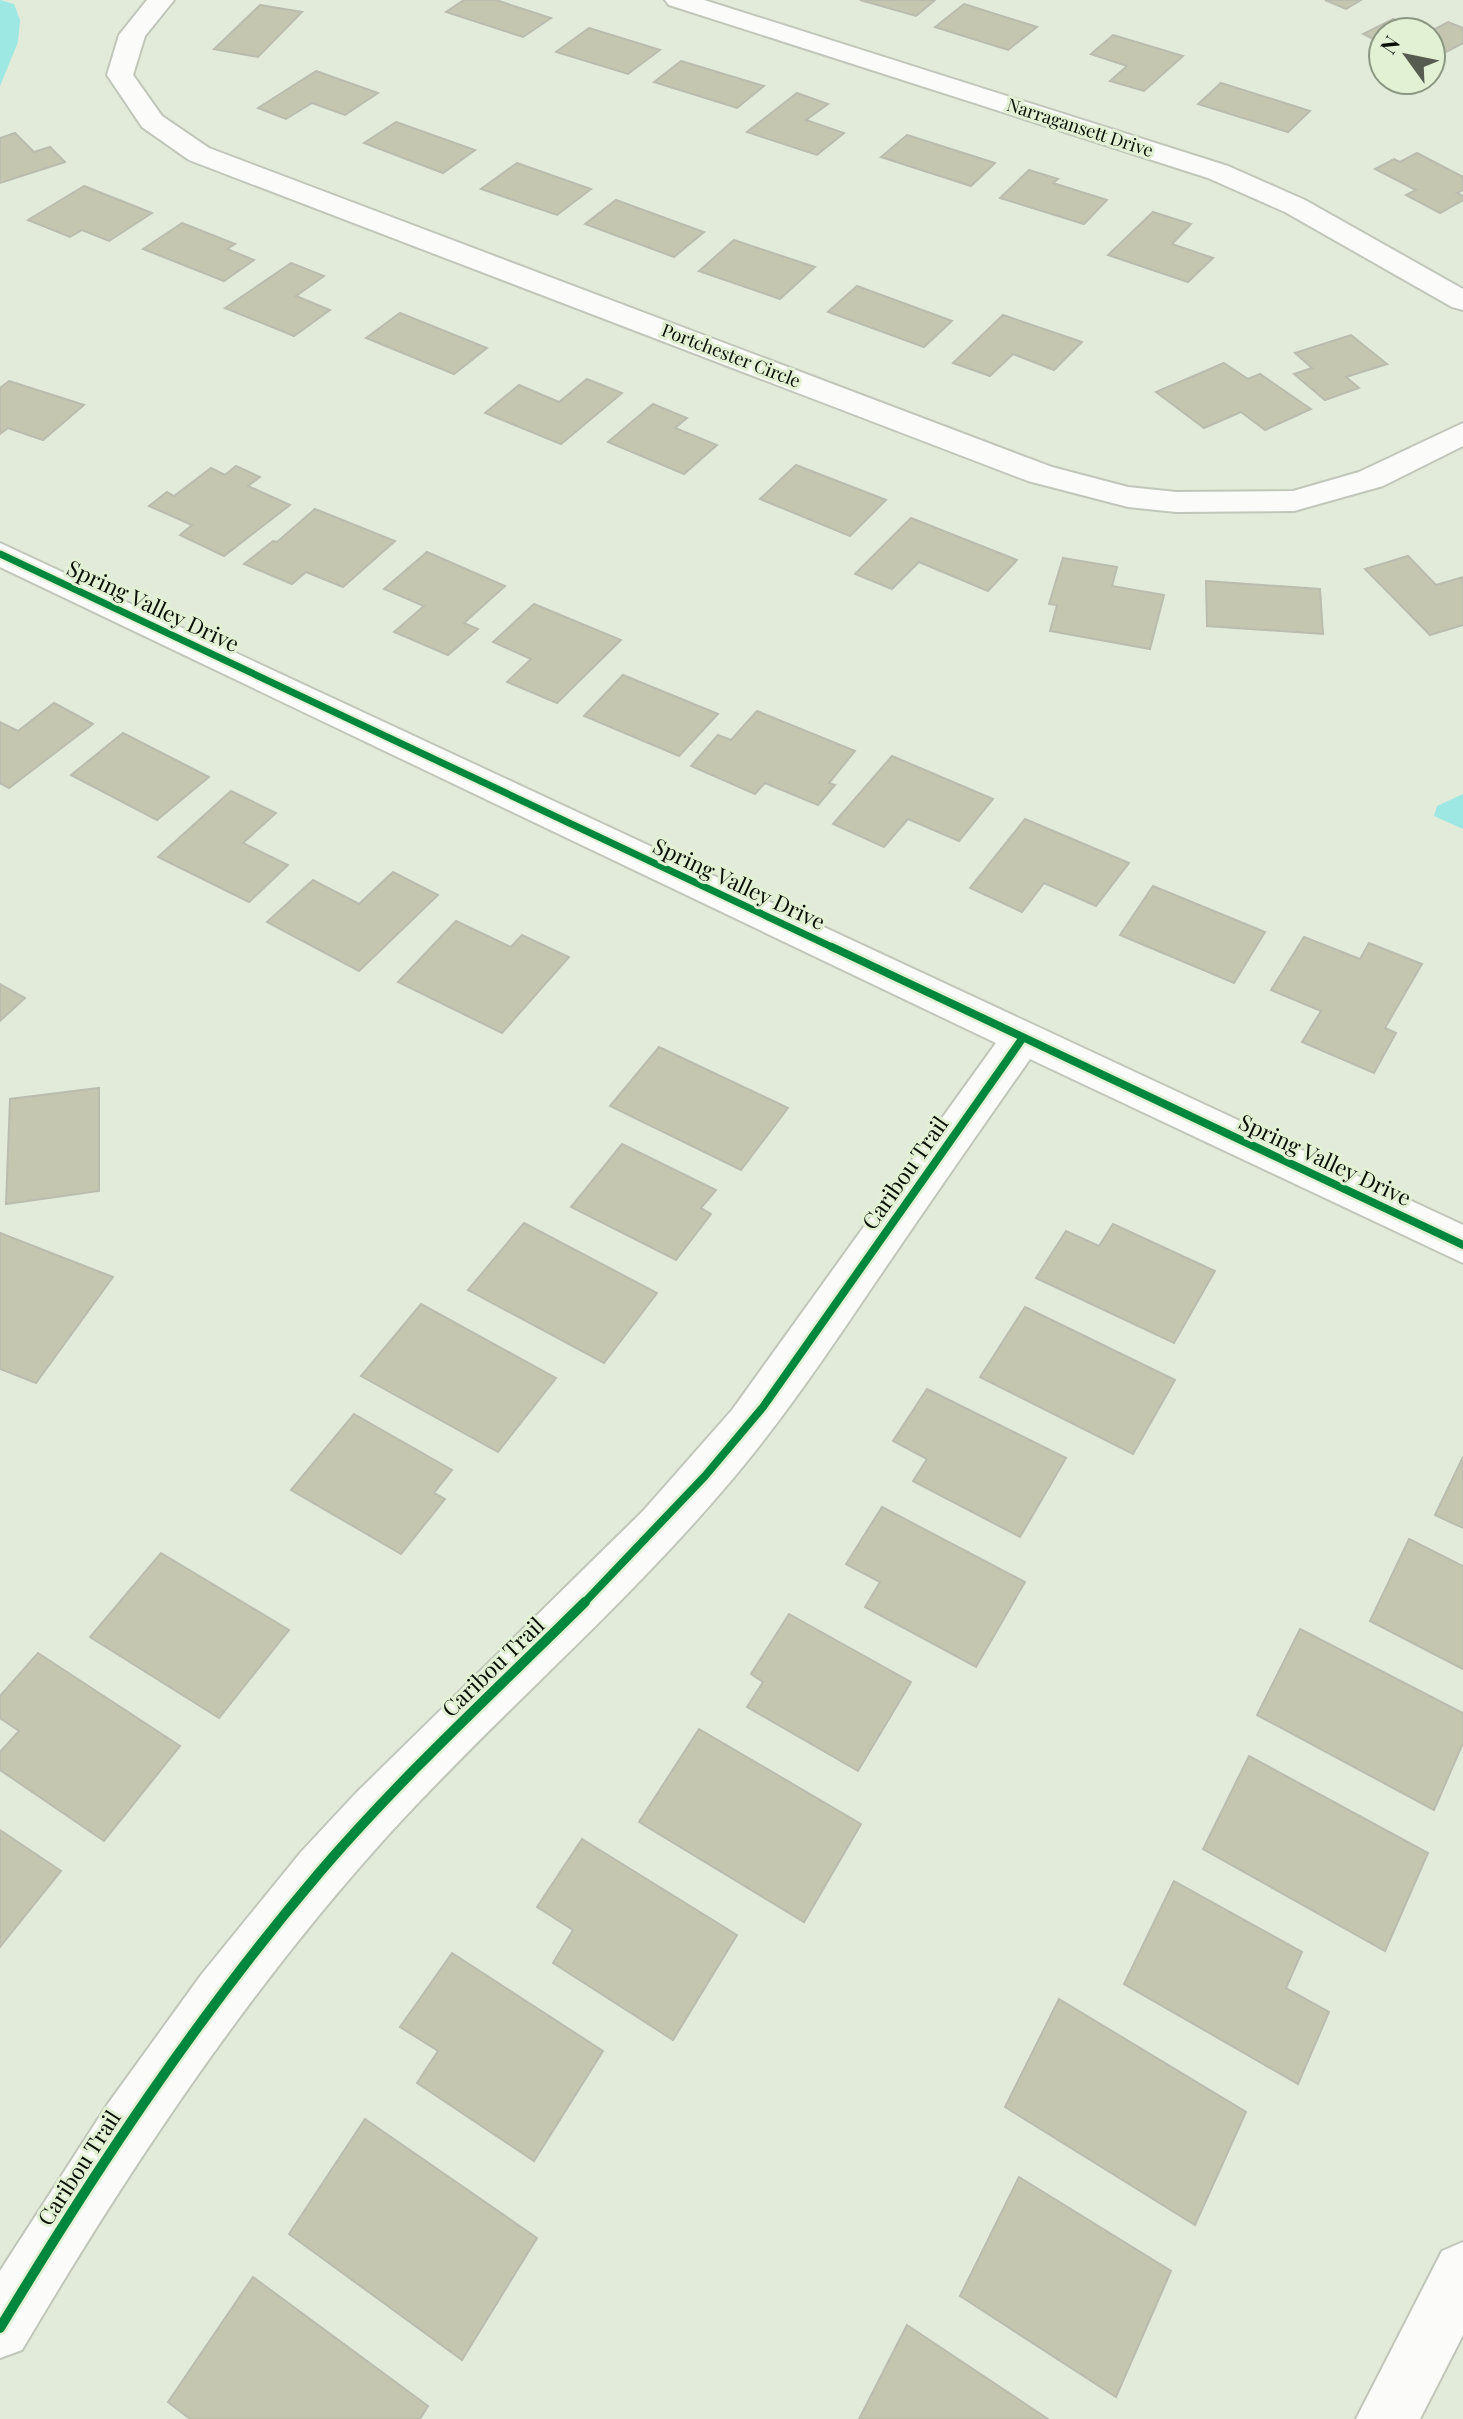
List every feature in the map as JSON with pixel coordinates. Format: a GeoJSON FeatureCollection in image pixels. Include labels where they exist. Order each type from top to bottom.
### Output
{"type":"FeatureCollection","features":[{"type":"Feature","properties":{"kind":"street","name":"Portchester Circle"},"geometry":{"type":"LineString","coordinates":[[161,0],[132,35],[120,75],[141,112],[155,127],[199,154],[1040,474],[1128,497],[1207,503],[1294,501],[1371,479],[1463,433]]}},
{"type":"Feature","properties":{"kind":"street","name":"Narragansett Drive"},"geometry":{"type":"LineString","coordinates":[[678,0],[1231,177],[1295,206],[1463,301]]}},
{"type":"Feature","properties":{"kind":"street","name":"Spring Valley Drive"},"geometry":{"type":"LineString","coordinates":[[0,554],[1463,1245]]}},
{"type":"Feature","properties":{"kind":"street","name":"Caribou Trail"},"geometry":{"type":"LineString","coordinates":[[0,2328],[89,2183],[169,2066],[282,1917],[371,1815],[444,1738],[624,1565],[750,1424],[1022,1039]]}},
{"type":"Feature","properties":{"kind":"street"},"geometry":{"type":"LineString","coordinates":[[1387,2419],[1463,2272]]}},
{"type":"Feature","properties":{"kind":"water"},"geometry":{"type":"Polygon","coordinates":[[[0,0],[14,4],[20,20],[18,42],[0,86],[0,0]]]}},
{"type":"Feature","properties":{"kind":"water"},"geometry":{"type":"Polygon","coordinates":[[[1463,794],[1463,829],[1434,816],[1437,806],[1463,794]]]}},
{"type":"Feature","properties":{"kind":"building"},"geometry":{"type":"Polygon","coordinates":[[[464,0],[496,0],[551,18],[523,37],[446,12],[464,0]]]}},
{"type":"Feature","properties":{"kind":"building"},"geometry":{"type":"Polygon","coordinates":[[[860,0],[935,0],[916,16],[860,0]]]}},
{"type":"Feature","properties":{"kind":"building"},"geometry":{"type":"Polygon","coordinates":[[[1325,0],[1361,0],[1346,9],[1325,0]]]}},
{"type":"Feature","properties":{"kind":"building"},"geometry":{"type":"Polygon","coordinates":[[[964,4],[1037,27],[1008,50],[935,27],[964,4]]]}},
{"type":"Feature","properties":{"kind":"building"},"geometry":{"type":"Polygon","coordinates":[[[260,5],[302,12],[258,57],[214,49],[260,5]]]}},
{"type":"Feature","properties":{"kind":"building"},"geometry":{"type":"Polygon","coordinates":[[[1447,23],[1463,28],[1463,43],[1447,52],[1447,23]]]}},
{"type":"Feature","properties":{"kind":"building"},"geometry":{"type":"Polygon","coordinates":[[[589,28],[660,50],[628,74],[556,52],[589,28]]]}},
{"type":"Feature","properties":{"kind":"building"},"geometry":{"type":"Polygon","coordinates":[[[1113,35],[1183,56],[1144,91],[1110,81],[1127,66],[1091,54],[1113,35]]]}},
{"type":"Feature","properties":{"kind":"building"},"geometry":{"type":"Polygon","coordinates":[[[681,61],[764,86],[737,108],[654,82],[681,61]]]}},
{"type":"Feature","properties":{"kind":"building"},"geometry":{"type":"Polygon","coordinates":[[[316,71],[378,93],[345,115],[312,103],[286,119],[258,108],[316,71]]]}},
{"type":"Feature","properties":{"kind":"building"},"geometry":{"type":"Polygon","coordinates":[[[1221,83],[1310,111],[1288,132],[1198,104],[1221,83]]]}},
{"type":"Feature","properties":{"kind":"building"},"geometry":{"type":"Polygon","coordinates":[[[797,93],[828,104],[806,120],[844,133],[817,155],[747,132],[797,93]]]}},
{"type":"Feature","properties":{"kind":"building"},"geometry":{"type":"Polygon","coordinates":[[[396,122],[475,150],[443,173],[364,143],[396,122]]]}},
{"type":"Feature","properties":{"kind":"building"},"geometry":{"type":"Polygon","coordinates":[[[15,133],[34,152],[50,147],[65,162],[0,183],[0,138],[15,133]]]}},
{"type":"Feature","properties":{"kind":"building"},"geometry":{"type":"Polygon","coordinates":[[[907,135],[995,163],[971,186],[881,157],[907,135]]]}},
{"type":"Feature","properties":{"kind":"building"},"geometry":{"type":"Polygon","coordinates":[[[1417,153],[1463,177],[1463,190],[1457,193],[1463,196],[1463,200],[1440,213],[1406,195],[1416,190],[1375,169],[1394,159],[1400,162],[1417,153]]]}},
{"type":"Feature","properties":{"kind":"building"},"geometry":{"type":"Polygon","coordinates":[[[517,163],[591,189],[557,215],[481,189],[517,163]]]}},
{"type":"Feature","properties":{"kind":"building"},"geometry":{"type":"Polygon","coordinates":[[[1029,170],[1058,179],[1053,183],[1107,200],[1084,224],[1000,198],[1029,170]]]}},
{"type":"Feature","properties":{"kind":"building"},"geometry":{"type":"Polygon","coordinates":[[[84,186],[152,213],[109,241],[82,230],[70,237],[28,220],[84,186]]]}},
{"type":"Feature","properties":{"kind":"building"},"geometry":{"type":"Polygon","coordinates":[[[616,200],[704,232],[674,257],[585,224],[616,200]]]}},
{"type":"Feature","properties":{"kind":"building"},"geometry":{"type":"Polygon","coordinates":[[[1153,212],[1191,224],[1172,244],[1213,258],[1188,282],[1108,255],[1153,212]]]}},
{"type":"Feature","properties":{"kind":"building"},"geometry":{"type":"Polygon","coordinates":[[[182,223],[235,244],[227,249],[254,260],[224,281],[143,249],[182,223]]]}},
{"type":"Feature","properties":{"kind":"building"},"geometry":{"type":"Polygon","coordinates":[[[734,240],[815,267],[780,299],[699,271],[734,240]]]}},
{"type":"Feature","properties":{"kind":"building"},"geometry":{"type":"Polygon","coordinates":[[[291,263],[324,276],[296,296],[330,310],[294,336],[225,308],[291,263]]]}},
{"type":"Feature","properties":{"kind":"building"},"geometry":{"type":"Polygon","coordinates":[[[857,286],[952,321],[924,347],[828,312],[857,286]]]}},
{"type":"Feature","properties":{"kind":"building"},"geometry":{"type":"Polygon","coordinates":[[[400,313],[487,348],[454,374],[366,338],[400,313]]]}},
{"type":"Feature","properties":{"kind":"building"},"geometry":{"type":"Polygon","coordinates":[[[1003,315],[1082,342],[1054,370],[1013,354],[990,376],[953,363],[1003,315]]]}},
{"type":"Feature","properties":{"kind":"building"},"geometry":{"type":"Polygon","coordinates":[[[1351,335],[1387,364],[1346,377],[1359,388],[1325,400],[1294,374],[1312,368],[1295,353],[1351,335]]]}},
{"type":"Feature","properties":{"kind":"building"},"geometry":{"type":"Polygon","coordinates":[[[1224,363],[1248,379],[1260,374],[1311,409],[1265,430],[1241,412],[1204,428],[1156,392],[1224,363]]]}},
{"type":"Feature","properties":{"kind":"building"},"geometry":{"type":"Polygon","coordinates":[[[587,379],[622,393],[561,444],[485,413],[519,385],[559,402],[587,379]]]}},
{"type":"Feature","properties":{"kind":"building"},"geometry":{"type":"Polygon","coordinates":[[[9,381],[84,405],[43,440],[8,428],[0,434],[0,388],[9,381]]]}},
{"type":"Feature","properties":{"kind":"building"},"geometry":{"type":"Polygon","coordinates":[[[653,404],[687,418],[675,428],[717,445],[684,474],[608,442],[653,404]]]}},
{"type":"Feature","properties":{"kind":"building"},"geometry":{"type":"Polygon","coordinates":[[[796,465],[886,500],[850,536],[760,499],[796,465]]]}},
{"type":"Feature","properties":{"kind":"building"},"geometry":{"type":"Polygon","coordinates":[[[236,466],[260,477],[248,486],[290,505],[224,556],[180,535],[192,525],[149,506],[167,492],[174,496],[211,468],[225,475],[236,466]]]}},
{"type":"Feature","properties":{"kind":"building"},"geometry":{"type":"Polygon","coordinates":[[[315,509],[395,541],[343,587],[306,572],[292,584],[244,564],[273,541],[277,542],[315,509]]]}},
{"type":"Feature","properties":{"kind":"building"},"geometry":{"type":"Polygon","coordinates":[[[911,518],[1017,560],[988,591],[919,562],[892,589],[855,574],[911,518]]]}},
{"type":"Feature","properties":{"kind":"building"},"geometry":{"type":"Polygon","coordinates":[[[427,552],[505,586],[464,623],[478,629],[448,655],[394,632],[424,606],[384,589],[427,552]]]}},
{"type":"Feature","properties":{"kind":"building"},"geometry":{"type":"Polygon","coordinates":[[[1408,556],[1436,585],[1463,577],[1463,625],[1430,635],[1365,569],[1408,556]]]}},
{"type":"Feature","properties":{"kind":"building"},"geometry":{"type":"Polygon","coordinates":[[[1063,558],[1117,567],[1112,586],[1164,595],[1150,649],[1050,631],[1057,605],[1049,604],[1063,558]]]}},
{"type":"Feature","properties":{"kind":"building"},"geometry":{"type":"Polygon","coordinates":[[[1206,581],[1320,589],[1323,634],[1207,626],[1206,581]]]}},
{"type":"Feature","properties":{"kind":"building"},"geometry":{"type":"Polygon","coordinates":[[[534,604],[621,640],[557,703],[507,682],[531,659],[493,642],[534,604]]]}},
{"type":"Feature","properties":{"kind":"building"},"geometry":{"type":"Polygon","coordinates":[[[623,675],[718,714],[679,756],[584,716],[623,675]]]}},
{"type":"Feature","properties":{"kind":"building"},"geometry":{"type":"Polygon","coordinates":[[[54,703],[93,724],[9,788],[0,783],[0,722],[18,731],[54,703]]]}},
{"type":"Feature","properties":{"kind":"building"},"geometry":{"type":"Polygon","coordinates":[[[757,711],[855,751],[829,783],[835,785],[818,805],[765,783],[755,794],[691,766],[718,735],[731,740],[757,711]]]}},
{"type":"Feature","properties":{"kind":"building"},"geometry":{"type":"Polygon","coordinates":[[[123,733],[209,777],[157,820],[71,775],[123,733]]]}},
{"type":"Feature","properties":{"kind":"building"},"geometry":{"type":"Polygon","coordinates":[[[892,756],[993,799],[959,841],[908,819],[884,847],[833,824],[892,756]]]}},
{"type":"Feature","properties":{"kind":"building"},"geometry":{"type":"Polygon","coordinates":[[[231,791],[276,813],[243,843],[288,865],[249,902],[158,857],[231,791]]]}},
{"type":"Feature","properties":{"kind":"building"},"geometry":{"type":"Polygon","coordinates":[[[1025,819],[1129,863],[1096,906],[1044,883],[1022,912],[970,888],[1025,819]]]}},
{"type":"Feature","properties":{"kind":"building"},"geometry":{"type":"Polygon","coordinates":[[[393,872],[438,895],[359,971],[267,922],[313,880],[359,904],[393,872]]]}},
{"type":"Feature","properties":{"kind":"building"},"geometry":{"type":"Polygon","coordinates":[[[1153,886],[1265,932],[1234,983],[1120,935],[1153,886]]]}},
{"type":"Feature","properties":{"kind":"building"},"geometry":{"type":"Polygon","coordinates":[[[456,921],[511,947],[522,935],[569,957],[502,1033],[398,982],[456,921]]]}},
{"type":"Feature","properties":{"kind":"building"},"geometry":{"type":"Polygon","coordinates":[[[1304,937],[1360,959],[1369,943],[1422,964],[1385,1028],[1396,1033],[1374,1073],[1302,1042],[1321,1011],[1271,990],[1304,937]]]}},
{"type":"Feature","properties":{"kind":"building"},"geometry":{"type":"Polygon","coordinates":[[[0,984],[25,998],[0,1021],[0,984]]]}},
{"type":"Feature","properties":{"kind":"building"},"geometry":{"type":"Polygon","coordinates":[[[659,1047],[788,1108],[741,1170],[610,1106],[659,1047]]]}},
{"type":"Feature","properties":{"kind":"building"},"geometry":{"type":"Polygon","coordinates":[[[99,1088],[99,1191],[6,1204],[10,1099],[99,1088]]]}},
{"type":"Feature","properties":{"kind":"building"},"geometry":{"type":"Polygon","coordinates":[[[622,1144],[716,1190],[701,1208],[711,1214],[676,1260],[571,1207],[622,1144]]]}},
{"type":"Feature","properties":{"kind":"building"},"geometry":{"type":"Polygon","coordinates":[[[524,1223],[657,1293],[604,1363],[468,1290],[524,1223]]]}},
{"type":"Feature","properties":{"kind":"building"},"geometry":{"type":"Polygon","coordinates":[[[1113,1224],[1215,1271],[1174,1343],[1036,1278],[1066,1231],[1099,1246],[1113,1224]]]}},
{"type":"Feature","properties":{"kind":"building"},"geometry":{"type":"Polygon","coordinates":[[[0,1233],[113,1277],[36,1383],[0,1369],[0,1233]]]}},
{"type":"Feature","properties":{"kind":"building"},"geometry":{"type":"Polygon","coordinates":[[[421,1304],[556,1378],[498,1452],[361,1376],[421,1304]]]}},
{"type":"Feature","properties":{"kind":"building"},"geometry":{"type":"Polygon","coordinates":[[[1025,1307],[1175,1380],[1133,1454],[980,1377],[1025,1307]]]}},
{"type":"Feature","properties":{"kind":"building"},"geometry":{"type":"Polygon","coordinates":[[[927,1389],[1066,1458],[1020,1537],[913,1481],[927,1459],[893,1441],[927,1389]]]}},
{"type":"Feature","properties":{"kind":"building"},"geometry":{"type":"Polygon","coordinates":[[[354,1414],[452,1470],[434,1493],[445,1499],[401,1554],[291,1490],[354,1414]]]}},
{"type":"Feature","properties":{"kind":"building"},"geometry":{"type":"Polygon","coordinates":[[[1463,1457],[1463,1528],[1435,1515],[1463,1457]]]}},
{"type":"Feature","properties":{"kind":"building"},"geometry":{"type":"Polygon","coordinates":[[[882,1507],[1025,1582],[976,1667],[865,1607],[880,1582],[846,1564],[882,1507]]]}},
{"type":"Feature","properties":{"kind":"building"},"geometry":{"type":"Polygon","coordinates":[[[1409,1539],[1463,1566],[1463,1669],[1370,1621],[1409,1539]]]}},
{"type":"Feature","properties":{"kind":"building"},"geometry":{"type":"Polygon","coordinates":[[[161,1553],[289,1630],[219,1718],[90,1637],[161,1553]]]}},
{"type":"Feature","properties":{"kind":"building"},"geometry":{"type":"Polygon","coordinates":[[[789,1614],[911,1682],[858,1771],[747,1707],[763,1682],[751,1674],[789,1614]]]}},
{"type":"Feature","properties":{"kind":"building"},"geometry":{"type":"Polygon","coordinates":[[[1300,1629],[1463,1713],[1463,1743],[1434,1810],[1257,1715],[1300,1629]]]}},
{"type":"Feature","properties":{"kind":"building"},"geometry":{"type":"Polygon","coordinates":[[[38,1653],[180,1746],[104,1841],[0,1770],[0,1752],[19,1731],[0,1718],[0,1696],[38,1653]]]}},
{"type":"Feature","properties":{"kind":"building"},"geometry":{"type":"Polygon","coordinates":[[[699,1729],[861,1824],[804,1922],[639,1822],[699,1729]]]}},
{"type":"Feature","properties":{"kind":"building"},"geometry":{"type":"Polygon","coordinates":[[[1249,1756],[1428,1853],[1385,1951],[1203,1849],[1249,1756]]]}},
{"type":"Feature","properties":{"kind":"building"},"geometry":{"type":"Polygon","coordinates":[[[0,1830],[61,1871],[0,1947],[0,1830]]]}},
{"type":"Feature","properties":{"kind":"building"},"geometry":{"type":"Polygon","coordinates":[[[582,1839],[737,1935],[673,2040],[553,1963],[573,1930],[537,1907],[582,1839]]]}},
{"type":"Feature","properties":{"kind":"building"},"geometry":{"type":"Polygon","coordinates":[[[1174,1881],[1302,1952],[1286,1988],[1329,2012],[1298,2084],[1124,1984],[1174,1881]]]}},
{"type":"Feature","properties":{"kind":"building"},"geometry":{"type":"Polygon","coordinates":[[[452,1953],[603,2051],[534,2161],[417,2083],[438,2051],[400,2027],[452,1953]]]}},
{"type":"Feature","properties":{"kind":"building"},"geometry":{"type":"Polygon","coordinates":[[[1059,1999],[1246,2112],[1195,2225],[1005,2107],[1059,1999]]]}},
{"type":"Feature","properties":{"kind":"building"},"geometry":{"type":"Polygon","coordinates":[[[365,2119],[537,2238],[462,2360],[289,2234],[365,2119]]]}},
{"type":"Feature","properties":{"kind":"building"},"geometry":{"type":"Polygon","coordinates":[[[1019,2177],[1171,2271],[1116,2397],[960,2296],[1019,2177]]]}},
{"type":"Feature","properties":{"kind":"building"},"geometry":{"type":"Polygon","coordinates":[[[253,2277],[428,2406],[420,2419],[190,2419],[168,2402],[253,2277]]]}},
{"type":"Feature","properties":{"kind":"building"},"geometry":{"type":"Polygon","coordinates":[[[907,2325],[1048,2419],[859,2419],[907,2325]]]}},
{"type":"Feature","properties":{"kind":"cycle path"},"geometry":{"type":"LineString","coordinates":[[0,554],[1463,1245]]}},
{"type":"Feature","properties":{"kind":"cycle path"},"geometry":{"type":"LineString","coordinates":[[0,2328],[128,2125],[220,1995],[269,1932],[374,1812],[660,1526],[749,1425],[1022,1039]]}}]}
